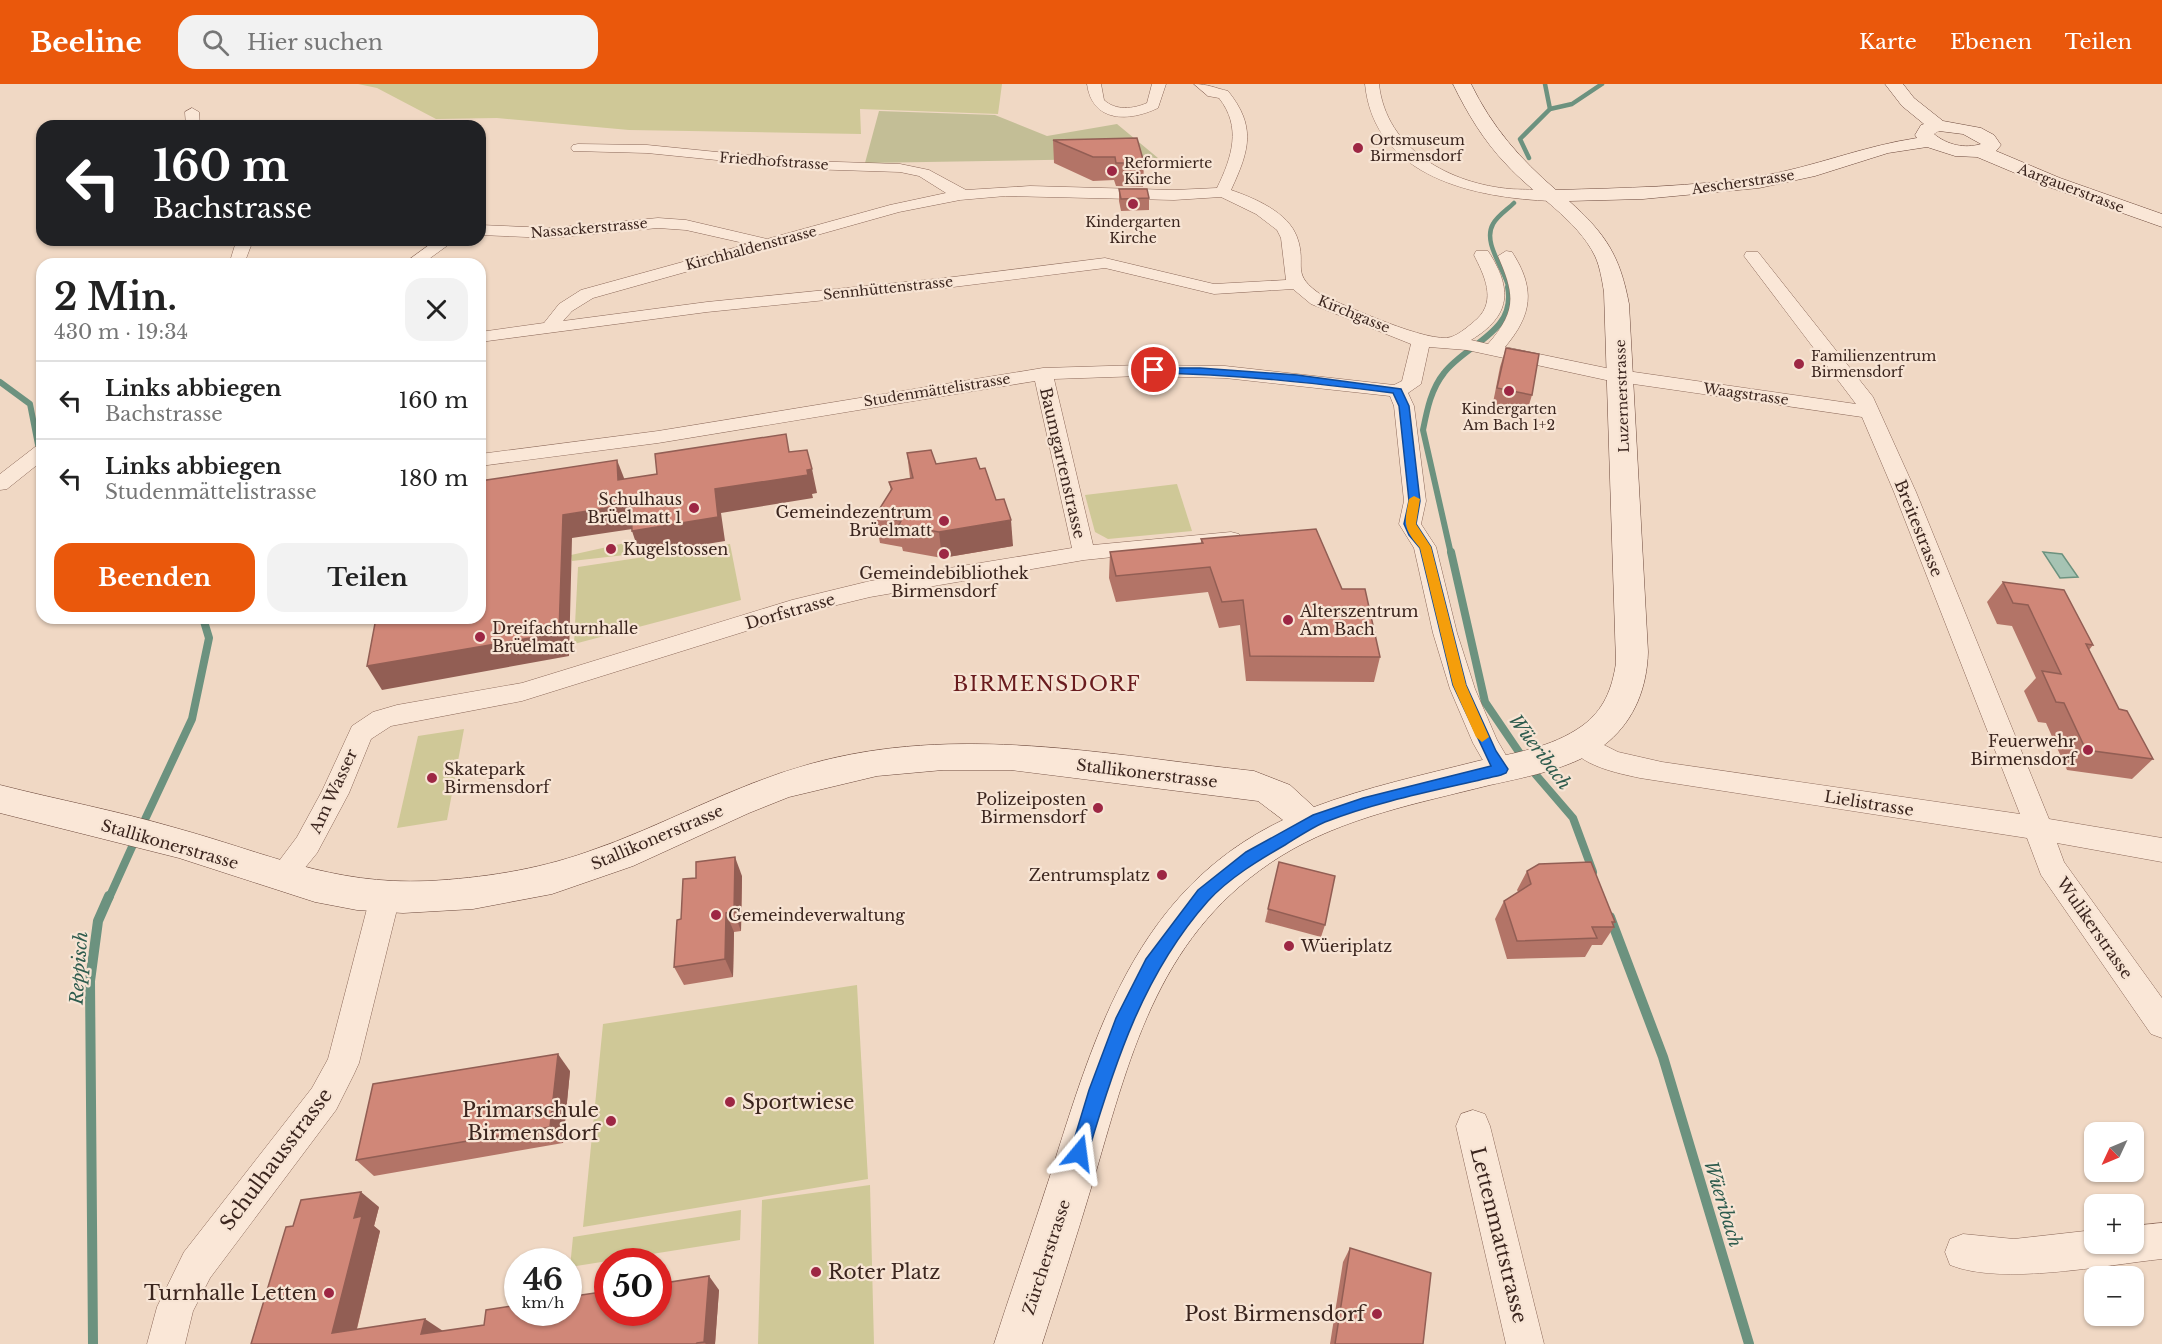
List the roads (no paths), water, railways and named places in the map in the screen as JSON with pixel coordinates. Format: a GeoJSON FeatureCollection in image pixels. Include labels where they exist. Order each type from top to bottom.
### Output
{"type":"FeatureCollection","features":[{"type":"Feature","properties":{"kind":"main road","name":"Luzernerstrasse"},"geometry":{"type":"LineString","coordinates":[[1462,84],[1483,125],[1505,153],[1552,196],[1596,243],[1608,263],[1618,304],[1633,665],[1630,686],[1614,713],[1596,732],[1580,743]]}},
{"type":"Feature","properties":{"kind":"main road"},"geometry":{"type":"LineString","coordinates":[[1894,84],[1934,134]]}},
{"type":"Feature","properties":{"kind":"main road","name":"Aescherstrasse"},"geometry":{"type":"LineString","coordinates":[[1552,196],[1643,193],[1759,182],[1808,172],[1934,134]]}},
{"type":"Feature","properties":{"kind":"main road","name":"Aargauerstrasse"},"geometry":{"type":"LineString","coordinates":[[1934,134],[1954,150],[1980,151],[2053,182],[2162,221]]}},
{"type":"Feature","properties":{"kind":"main road","name":"Zürcherstrasse"},"geometry":{"type":"LineString","coordinates":[[1018,1344],[1101,1079],[1122,1024],[1152,964],[1188,913],[1215,884],[1269,845],[1307,824],[1363,804],[1521,764],[1580,743]]}},
{"type":"Feature","properties":{"kind":"main road","name":"Stallikonerstrasse"},"geometry":{"type":"LineString","coordinates":[[0,799],[176,842],[282,877],[334,891],[385,897],[446,895],[518,886],[553,878],[651,843],[747,798],[853,766],[903,758],[970,755],[1011,757],[1254,785],[1277,794],[1307,824]]}},
{"type":"Feature","properties":{"kind":"street"},"geometry":{"type":"LineString","coordinates":[[1094,84],[1096,100],[1103,107],[1124,112],[1153,105],[1159,84]]}},
{"type":"Feature","properties":{"kind":"street"},"geometry":{"type":"LineString","coordinates":[[1201,84],[1214,93],[1225,89],[1240,123],[1242,141],[1238,159],[1222,192]]}},
{"type":"Feature","properties":{"kind":"street"},"geometry":{"type":"LineString","coordinates":[[1372,84],[1377,110],[1389,131],[1418,164],[1455,183],[1498,194],[1552,196]]}},
{"type":"Feature","properties":{"kind":"street","name":"Friedhofstrasse"},"geometry":{"type":"LineString","coordinates":[[578,147],[647,149],[807,165],[900,168],[924,173],[951,190],[964,195]]}},
{"type":"Feature","properties":{"kind":"street"},"geometry":{"type":"LineString","coordinates":[[964,195],[1036,192],[1174,195],[1222,192],[1272,217],[1287,229],[1290,236],[1291,272],[1295,284]]}},
{"type":"Feature","properties":{"kind":"street","name":"Kirchhaldenstrasse"},"geometry":{"type":"LineString","coordinates":[[552,328],[553,321],[564,309],[587,294],[896,208],[964,195]]}},
{"type":"Feature","properties":{"kind":"street","name":"Nassackerstrasse"},"geometry":{"type":"LineString","coordinates":[[486,230],[551,233],[658,223],[686,225],[767,244]]}},
{"type":"Feature","properties":{"kind":"street"},"geometry":{"type":"LineString","coordinates":[[420,258],[438,246]]}},
{"type":"Feature","properties":{"kind":"street"},"geometry":{"type":"LineString","coordinates":[[1482,255],[1494,276],[1497,302],[1491,317],[1474,332],[1474,347],[1509,331],[1517,317],[1521,301],[1519,283],[1506,256]]}},
{"type":"Feature","properties":{"kind":"street","name":"Breitestrasse"},"geometry":{"type":"LineString","coordinates":[[1752,256],[1845,372],[1870,412],[2026,791],[2037,828]]}},
{"type":"Feature","properties":{"kind":"street","name":"Sennhüttenstrasse"},"geometry":{"type":"LineString","coordinates":[[486,336],[689,309],[934,284],[1105,263],[1214,289],[1295,284]]}},
{"type":"Feature","properties":{"kind":"street","name":"Kirchgasse"},"geometry":{"type":"LineString","coordinates":[[1295,284],[1317,300],[1421,341],[1474,347],[1621,376]]}},
{"type":"Feature","properties":{"kind":"street"},"geometry":{"type":"LineString","coordinates":[[1421,341],[1411,384],[1397,391],[1404,406],[1414,501],[1410,524],[1413,533],[1425,547],[1460,685],[1490,753],[1521,764]]}},
{"type":"Feature","properties":{"kind":"street","name":"Studenmättelistrasse"},"geometry":{"type":"LineString","coordinates":[[486,459],[658,437],[1000,379],[1043,374],[1107,370],[1200,371],[1297,378],[1397,391]]}},
{"type":"Feature","properties":{"kind":"street","name":"Baumgartenstrasse"},"geometry":{"type":"LineString","coordinates":[[1043,374],[1084,553]]}},
{"type":"Feature","properties":{"kind":"street","name":"Waagstrasse"},"geometry":{"type":"LineString","coordinates":[[1621,376],[1870,412]]}},
{"type":"Feature","properties":{"kind":"street"},"geometry":{"type":"LineString","coordinates":[[0,484],[36,455]]}},
{"type":"Feature","properties":{"kind":"street","name":"Dorfstrasse"},"geometry":{"type":"LineString","coordinates":[[361,733],[382,719],[397,714],[484,700],[550,685],[800,606],[870,589],[1084,553],[1231,539]]}},
{"type":"Feature","properties":{"kind":"street","name":"Am Wasser"},"geometry":{"type":"LineString","coordinates":[[282,877],[307,845],[335,793],[361,733]]}},
{"type":"Feature","properties":{"kind":"street","name":"Lielistrasse"},"geometry":{"type":"LineString","coordinates":[[1580,743],[1592,753],[1607,759],[1662,772],[2037,828],[2162,850]]}},
{"type":"Feature","properties":{"kind":"street","name":"Wulikerstrasse"},"geometry":{"type":"LineString","coordinates":[[2037,828],[2051,867],[2162,1024]]}},
{"type":"Feature","properties":{"kind":"street","name":"Schulhausstrasse"},"geometry":{"type":"LineString","coordinates":[[166,1344],[176,1307],[197,1265],[324,1099],[343,1064],[385,897]]}},
{"type":"Feature","properties":{"kind":"street","name":"Lettenmattstrasse"},"geometry":{"type":"LineString","coordinates":[[1473,1126],[1525,1344]]}},
{"type":"Feature","properties":{"kind":"street"},"geometry":{"type":"LineString","coordinates":[[1963,1252],[2014,1257],[2162,1241]]}},
{"type":"Feature","properties":{"kind":"waterway","name":"Wüeribach"},"geometry":{"type":"LineString","coordinates":[[1545,84],[1550,109]]}},
{"type":"Feature","properties":{"kind":"waterway"},"geometry":{"type":"LineString","coordinates":[[1550,109],[1572,104],[1602,84]]}},
{"type":"Feature","properties":{"kind":"waterway","name":"Wüeribach"},"geometry":{"type":"LineString","coordinates":[[1529,158],[1520,139],[1550,109]]}},
{"type":"Feature","properties":{"kind":"waterway","name":"Wüeribach"},"geometry":{"type":"LineString","coordinates":[[1509,289],[1492,248],[1490,231],[1497,218],[1514,203]]}},
{"type":"Feature","properties":{"kind":"waterway","name":"Wüeribach"},"geometry":{"type":"LineString","coordinates":[[1451,554],[1423,430],[1433,393],[1444,373],[1453,363],[1488,336],[1505,315],[1509,302],[1508,287]]}},
{"type":"Feature","properties":{"kind":"waterway","name":"Reppisch"},"geometry":{"type":"LineString","coordinates":[[0,382],[30,404],[36,434]]}},
{"type":"Feature","properties":{"kind":"waterway","name":"Wüeribach"},"geometry":{"type":"LineString","coordinates":[[1451,552],[1485,702],[1523,758]]}},
{"type":"Feature","properties":{"kind":"waterway","name":"Reppisch"},"geometry":{"type":"LineString","coordinates":[[141,828],[192,719],[209,638],[205,624]]}},
{"type":"Feature","properties":{"kind":"waterway","name":"Wüeribach"},"geometry":{"type":"LineString","coordinates":[[1530,768],[1573,818],[1593,872]]}},
{"type":"Feature","properties":{"kind":"waterway","name":"Reppisch"},"geometry":{"type":"LineString","coordinates":[[109,898],[136,838]]}},
{"type":"Feature","properties":{"kind":"waterway","name":"Reppisch"},"geometry":{"type":"LineString","coordinates":[[93,1344],[90,981],[98,921],[109,896]]}},
{"type":"Feature","properties":{"kind":"waterway","name":"Wüeribach"},"geometry":{"type":"LineString","coordinates":[[1610,917],[1663,1057],[1749,1344]]}},
{"type":"Feature","properties":{"kind":"place","name":"Ortsmuseum Birmensdorf"},"geometry":{"type":"Point","coordinates":[1358,148]}},
{"type":"Feature","properties":{"kind":"place","name":"Reformierte Kirche"},"geometry":{"type":"Point","coordinates":[1112,171]}},
{"type":"Feature","properties":{"kind":"place","name":"Kindergarten Kirche"},"geometry":{"type":"Point","coordinates":[1133,204]}},
{"type":"Feature","properties":{"kind":"place","name":"Familienzentrum Birmensdorf"},"geometry":{"type":"Point","coordinates":[1799,364]}},
{"type":"Feature","properties":{"kind":"place","name":"Kindergarten Am Bach 1+2"},"geometry":{"type":"Point","coordinates":[1509,391]}},
{"type":"Feature","properties":{"kind":"place","name":"Schulhaus Brüelmatt 1"},"geometry":{"type":"Point","coordinates":[694,508]}},
{"type":"Feature","properties":{"kind":"place","name":"Gemeindezentrum Brüelmatt"},"geometry":{"type":"Point","coordinates":[944,521]}},
{"type":"Feature","properties":{"kind":"place","name":"Kugelstossen"},"geometry":{"type":"Point","coordinates":[611,549]}},
{"type":"Feature","properties":{"kind":"place","name":"Gemeindebibliothek Birmensdorf"},"geometry":{"type":"Point","coordinates":[944,554]}},
{"type":"Feature","properties":{"kind":"place","name":"Alterszentrum Am Bach"},"geometry":{"type":"Point","coordinates":[1288,620]}},
{"type":"Feature","properties":{"kind":"place","name":"Dreifachturnhalle Brüelmatt"},"geometry":{"type":"Point","coordinates":[480,637]}},
{"type":"Feature","properties":{"kind":"place","name":"Feuerwehr Birmensdorf"},"geometry":{"type":"Point","coordinates":[2088,750]}},
{"type":"Feature","properties":{"kind":"place","name":"Skatepark Birmensdorf"},"geometry":{"type":"Point","coordinates":[432,778]}},
{"type":"Feature","properties":{"kind":"place","name":"Polizeiposten Birmensdorf"},"geometry":{"type":"Point","coordinates":[1098,808]}},
{"type":"Feature","properties":{"kind":"place","name":"Zentrumsplatz"},"geometry":{"type":"Point","coordinates":[1162,875]}},
{"type":"Feature","properties":{"kind":"place","name":"Gemeindeverwaltung"},"geometry":{"type":"Point","coordinates":[716,915]}},
{"type":"Feature","properties":{"kind":"place","name":"Wüeriplatz"},"geometry":{"type":"Point","coordinates":[1289,946]}},
{"type":"Feature","properties":{"kind":"place","name":"Sportwiese"},"geometry":{"type":"Point","coordinates":[730,1102]}},
{"type":"Feature","properties":{"kind":"place","name":"Primarschule Birmensdorf"},"geometry":{"type":"Point","coordinates":[611,1121]}},
{"type":"Feature","properties":{"kind":"place","name":"Roter Platz"},"geometry":{"type":"Point","coordinates":[816,1272]}},
{"type":"Feature","properties":{"kind":"place","name":"Turnhalle Letten"},"geometry":{"type":"Point","coordinates":[329,1293]}},
{"type":"Feature","properties":{"kind":"place","name":"Post Birmensdorf"},"geometry":{"type":"Point","coordinates":[1377,1314]}},
{"type":"Feature","properties":{"kind":"district","name":"BIRMENSDORF"},"geometry":{"type":"Point","coordinates":[1047,684]}}]}
